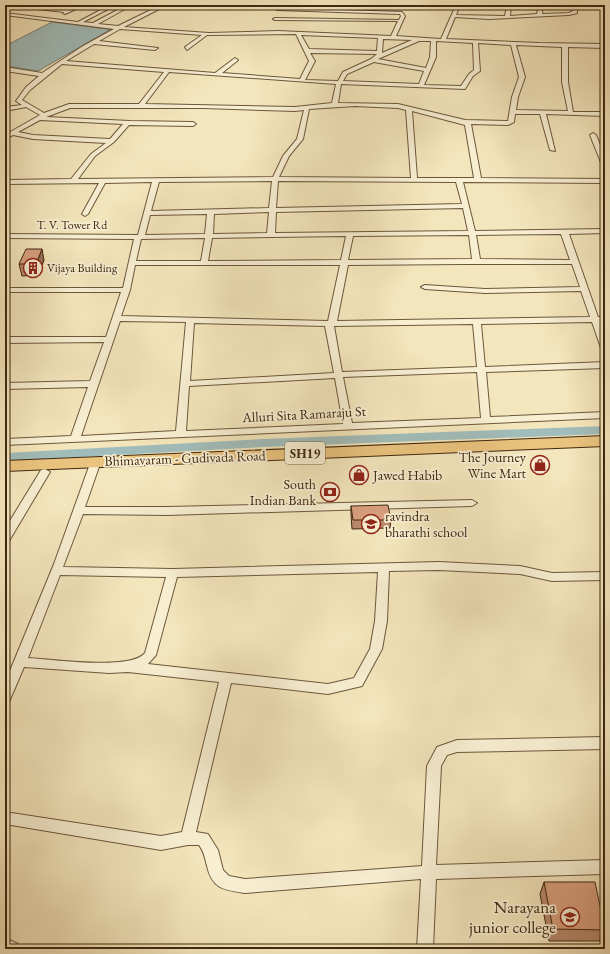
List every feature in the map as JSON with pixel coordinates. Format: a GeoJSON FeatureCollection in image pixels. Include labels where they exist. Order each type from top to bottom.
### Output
{"type":"FeatureCollection","features":[{"type":"Feature","properties":{"kind":"main road","name":"SH19"},"geometry":{"type":"LineString","coordinates":[[428,451],[605,441]]}},
{"type":"Feature","properties":{"kind":"main road","name":"Bhimavaram - Gudivada Road"},"geometry":{"type":"LineString","coordinates":[[5,466],[96,465],[428,451],[605,448]]}},
{"type":"Feature","properties":{"kind":"main road","name":"Bhimavaram - Gudivada Road"},"geometry":{"type":"LineString","coordinates":[[5,474],[45,472],[96,465]]}},
{"type":"Feature","properties":{"kind":"street"},"geometry":{"type":"LineString","coordinates":[[43,5],[39,8],[71,10]]}},
{"type":"Feature","properties":{"kind":"street"},"geometry":{"type":"LineString","coordinates":[[53,19],[83,5]]}},
{"type":"Feature","properties":{"kind":"street"},"geometry":{"type":"LineString","coordinates":[[80,22],[114,5]]}},
{"type":"Feature","properties":{"kind":"street"},"geometry":{"type":"LineString","coordinates":[[95,24],[128,5]]}},
{"type":"Feature","properties":{"kind":"street"},"geometry":{"type":"LineString","coordinates":[[148,5],[163,6]]}},
{"type":"Feature","properties":{"kind":"street"},"geometry":{"type":"LineString","coordinates":[[443,40],[458,5]]}},
{"type":"Feature","properties":{"kind":"street"},"geometry":{"type":"LineString","coordinates":[[507,17],[508,5]]}},
{"type":"Feature","properties":{"kind":"street"},"geometry":{"type":"LineString","coordinates":[[539,15],[541,5]]}},
{"type":"Feature","properties":{"kind":"street"},"geometry":{"type":"LineString","coordinates":[[454,16],[489,18],[574,14],[575,5]]}},
{"type":"Feature","properties":{"kind":"street"},"geometry":{"type":"LineString","coordinates":[[44,114],[25,106],[19,101],[34,83],[61,62],[93,42],[163,6]]}},
{"type":"Feature","properties":{"kind":"street"},"geometry":{"type":"LineString","coordinates":[[278,32],[275,19],[278,7],[402,13],[401,20],[393,38]]}},
{"type":"Feature","properties":{"kind":"street"},"geometry":{"type":"LineString","coordinates":[[5,14],[80,22],[119,28],[206,34],[278,32],[513,44],[605,46]]}},
{"type":"Feature","properties":{"kind":"street"},"geometry":{"type":"LineString","coordinates":[[275,19],[401,20]]}},
{"type":"Feature","properties":{"kind":"street"},"geometry":{"type":"LineString","coordinates":[[298,33],[312,61],[302,81]]}},
{"type":"Feature","properties":{"kind":"street"},"geometry":{"type":"LineString","coordinates":[[186,48],[206,34]]}},
{"type":"Feature","properties":{"kind":"street"},"geometry":{"type":"LineString","coordinates":[[335,104],[339,83],[345,73],[373,60],[379,54],[381,37]]}},
{"type":"Feature","properties":{"kind":"street"},"geometry":{"type":"LineString","coordinates":[[308,51],[379,54],[419,39]]}},
{"type":"Feature","properties":{"kind":"street"},"geometry":{"type":"LineString","coordinates":[[421,86],[433,57],[434,40]]}},
{"type":"Feature","properties":{"kind":"street"},"geometry":{"type":"LineString","coordinates":[[93,42],[154,48]]}},
{"type":"Feature","properties":{"kind":"street"},"geometry":{"type":"LineString","coordinates":[[61,62],[302,81],[463,88],[471,75],[477,71],[475,42]]}},
{"type":"Feature","properties":{"kind":"street"},"geometry":{"type":"LineString","coordinates":[[5,137],[44,114],[69,106],[203,106],[289,109],[335,104],[369,104],[409,108],[466,122],[508,123],[511,122],[512,112],[522,77],[513,44]]}},
{"type":"Feature","properties":{"kind":"street"},"geometry":{"type":"LineString","coordinates":[[566,45],[565,82],[571,114]]}},
{"type":"Feature","properties":{"kind":"street"},"geometry":{"type":"LineString","coordinates":[[217,74],[235,60]]}},
{"type":"Feature","properties":{"kind":"street"},"geometry":{"type":"LineString","coordinates":[[373,60],[427,70]]}},
{"type":"Feature","properties":{"kind":"street"},"geometry":{"type":"LineString","coordinates":[[5,69],[44,75]]}},
{"type":"Feature","properties":{"kind":"street"},"geometry":{"type":"LineString","coordinates":[[140,107],[168,70]]}},
{"type":"Feature","properties":{"kind":"street"},"geometry":{"type":"LineString","coordinates":[[5,109],[25,106]]}},
{"type":"Feature","properties":{"kind":"street"},"geometry":{"type":"LineString","coordinates":[[271,234],[275,179],[286,156],[300,139],[307,107]]}},
{"type":"Feature","properties":{"kind":"street"},"geometry":{"type":"LineString","coordinates":[[409,108],[414,180]]}},
{"type":"Feature","properties":{"kind":"street"},"geometry":{"type":"LineString","coordinates":[[512,112],[605,114]]}},
{"type":"Feature","properties":{"kind":"street"},"geometry":{"type":"LineString","coordinates":[[543,113],[553,150]]}},
{"type":"Feature","properties":{"kind":"street"},"geometry":{"type":"LineString","coordinates":[[38,118],[127,123],[193,124]]}},
{"type":"Feature","properties":{"kind":"street"},"geometry":{"type":"LineString","coordinates":[[466,122],[468,124],[478,180]]}},
{"type":"Feature","properties":{"kind":"street"},"geometry":{"type":"LineString","coordinates":[[72,182],[93,155],[112,141],[127,123]]}},
{"type":"Feature","properties":{"kind":"street"},"geometry":{"type":"LineString","coordinates":[[13,133],[33,137],[112,141]]}},
{"type":"Feature","properties":{"kind":"street"},"geometry":{"type":"LineString","coordinates":[[593,135],[605,165]]}},
{"type":"Feature","properties":{"kind":"street"},"geometry":{"type":"LineString","coordinates":[[5,182],[275,179],[605,181]]}},
{"type":"Feature","properties":{"kind":"street"},"geometry":{"type":"LineString","coordinates":[[459,180],[472,232],[476,261]]}},
{"type":"Feature","properties":{"kind":"street"},"geometry":{"type":"LineString","coordinates":[[75,439],[126,290],[132,263],[148,213],[156,181]]}},
{"type":"Feature","properties":{"kind":"street"},"geometry":{"type":"LineString","coordinates":[[85,214],[103,182]]}},
{"type":"Feature","properties":{"kind":"street"},"geometry":{"type":"LineString","coordinates":[[148,213],[273,209],[466,206]]}},
{"type":"Feature","properties":{"kind":"street"},"geometry":{"type":"LineString","coordinates":[[204,264],[211,211]]}},
{"type":"Feature","properties":{"kind":"street","name":"T. V. Tower Rd"},"geometry":{"type":"LineString","coordinates":[[5,236],[140,237],[605,230]]}},
{"type":"Feature","properties":{"kind":"street"},"geometry":{"type":"LineString","coordinates":[[564,231],[605,348]]}},
{"type":"Feature","properties":{"kind":"street"},"geometry":{"type":"LineString","coordinates":[[348,426],[330,324],[350,234]]}},
{"type":"Feature","properties":{"kind":"street"},"geometry":{"type":"LineString","coordinates":[[132,263],[204,264],[476,261],[574,262]]}},
{"type":"Feature","properties":{"kind":"street"},"geometry":{"type":"LineString","coordinates":[[425,287],[485,291],[584,289]]}},
{"type":"Feature","properties":{"kind":"street"},"geometry":{"type":"LineString","coordinates":[[5,290],[126,290]]}},
{"type":"Feature","properties":{"kind":"street"},"geometry":{"type":"LineString","coordinates":[[116,318],[330,324],[605,319]]}},
{"type":"Feature","properties":{"kind":"street"},"geometry":{"type":"LineString","coordinates":[[181,434],[190,320]]}},
{"type":"Feature","properties":{"kind":"street"},"geometry":{"type":"LineString","coordinates":[[477,322],[486,420]]}},
{"type":"Feature","properties":{"kind":"street"},"geometry":{"type":"LineString","coordinates":[[5,340],[109,339]]}},
{"type":"Feature","properties":{"kind":"street"},"geometry":{"type":"LineString","coordinates":[[185,384],[338,375],[481,371],[605,365]]}},
{"type":"Feature","properties":{"kind":"street"},"geometry":{"type":"LineString","coordinates":[[5,386],[94,384]]}},
{"type":"Feature","properties":{"kind":"street","name":"Alluri Sita Ramaraju St"},"geometry":{"type":"LineString","coordinates":[[5,442],[605,415]]}},
{"type":"Feature","properties":{"kind":"street"},"geometry":{"type":"LineString","coordinates":[[5,698],[58,571],[78,510],[96,465]]}},
{"type":"Feature","properties":{"kind":"street"},"geometry":{"type":"LineString","coordinates":[[5,538],[45,472]]}},
{"type":"Feature","properties":{"kind":"street"},"geometry":{"type":"LineString","coordinates":[[78,510],[183,511],[472,503]]}},
{"type":"Feature","properties":{"kind":"street"},"geometry":{"type":"LineString","coordinates":[[58,571],[173,573],[439,566],[520,570],[552,577],[605,576]]}},
{"type":"Feature","properties":{"kind":"street"},"geometry":{"type":"LineString","coordinates":[[20,662],[109,668],[128,667],[328,689],[358,682],[376,649],[381,621],[384,567]]}},
{"type":"Feature","properties":{"kind":"street"},"geometry":{"type":"LineString","coordinates":[[128,667],[146,660],[150,655],[173,573]]}},
{"type":"Feature","properties":{"kind":"street"},"geometry":{"type":"LineString","coordinates":[[188,838],[226,677]]}},
{"type":"Feature","properties":{"kind":"street"},"geometry":{"type":"LineString","coordinates":[[425,949],[434,766],[442,751],[457,746],[605,743]]}},
{"type":"Feature","properties":{"kind":"street"},"geometry":{"type":"LineString","coordinates":[[5,818],[161,843],[188,838],[204,839],[211,850],[216,874],[225,883],[245,886],[428,872],[605,867]]}},
{"type":"Feature","properties":{"kind":"street"},"geometry":{"type":"LineString","coordinates":[[5,946],[13,949]]}},
{"type":"Feature","properties":{"kind":"water"},"geometry":{"type":"Polygon","coordinates":[[[52,22],[114,30],[108,31],[38,71],[5,66],[5,46],[52,22]]]}},
{"type":"Feature","properties":{"kind":"building"},"geometry":{"type":"Polygon","coordinates":[[[26,249],[42,249],[36,264],[19,264],[26,249]]]}},
{"type":"Feature","properties":{"kind":"building"},"geometry":{"type":"Polygon","coordinates":[[[388,505],[391,520],[353,520],[351,506],[388,505]]]}},
{"type":"Feature","properties":{"kind":"building","name":"Narayana junior college"},"geometry":{"type":"Polygon","coordinates":[[[544,882],[595,882],[605,930],[553,929],[544,882]]]}},
{"type":"Feature","properties":{"kind":"waterway"},"geometry":{"type":"LineString","coordinates":[[5,457],[263,443],[605,430]]}},
{"type":"Feature","properties":{"kind":"place","name":"Vijaya Building"},"geometry":{"type":"Point","coordinates":[33,268]}},
{"type":"Feature","properties":{"kind":"place","name":"The Journey Wine Mart"},"geometry":{"type":"Point","coordinates":[540,465]}},
{"type":"Feature","properties":{"kind":"place","name":"Jawed Habib"},"geometry":{"type":"Point","coordinates":[359,475]}},
{"type":"Feature","properties":{"kind":"place","name":"South Indian Bank"},"geometry":{"type":"Point","coordinates":[330,492]}},
{"type":"Feature","properties":{"kind":"place","name":"ravindra bharathi school"},"geometry":{"type":"Point","coordinates":[371,524]}},
{"type":"Feature","properties":{"kind":"place","name":"Narayana junior college"},"geometry":{"type":"Point","coordinates":[570,917]}}]}
